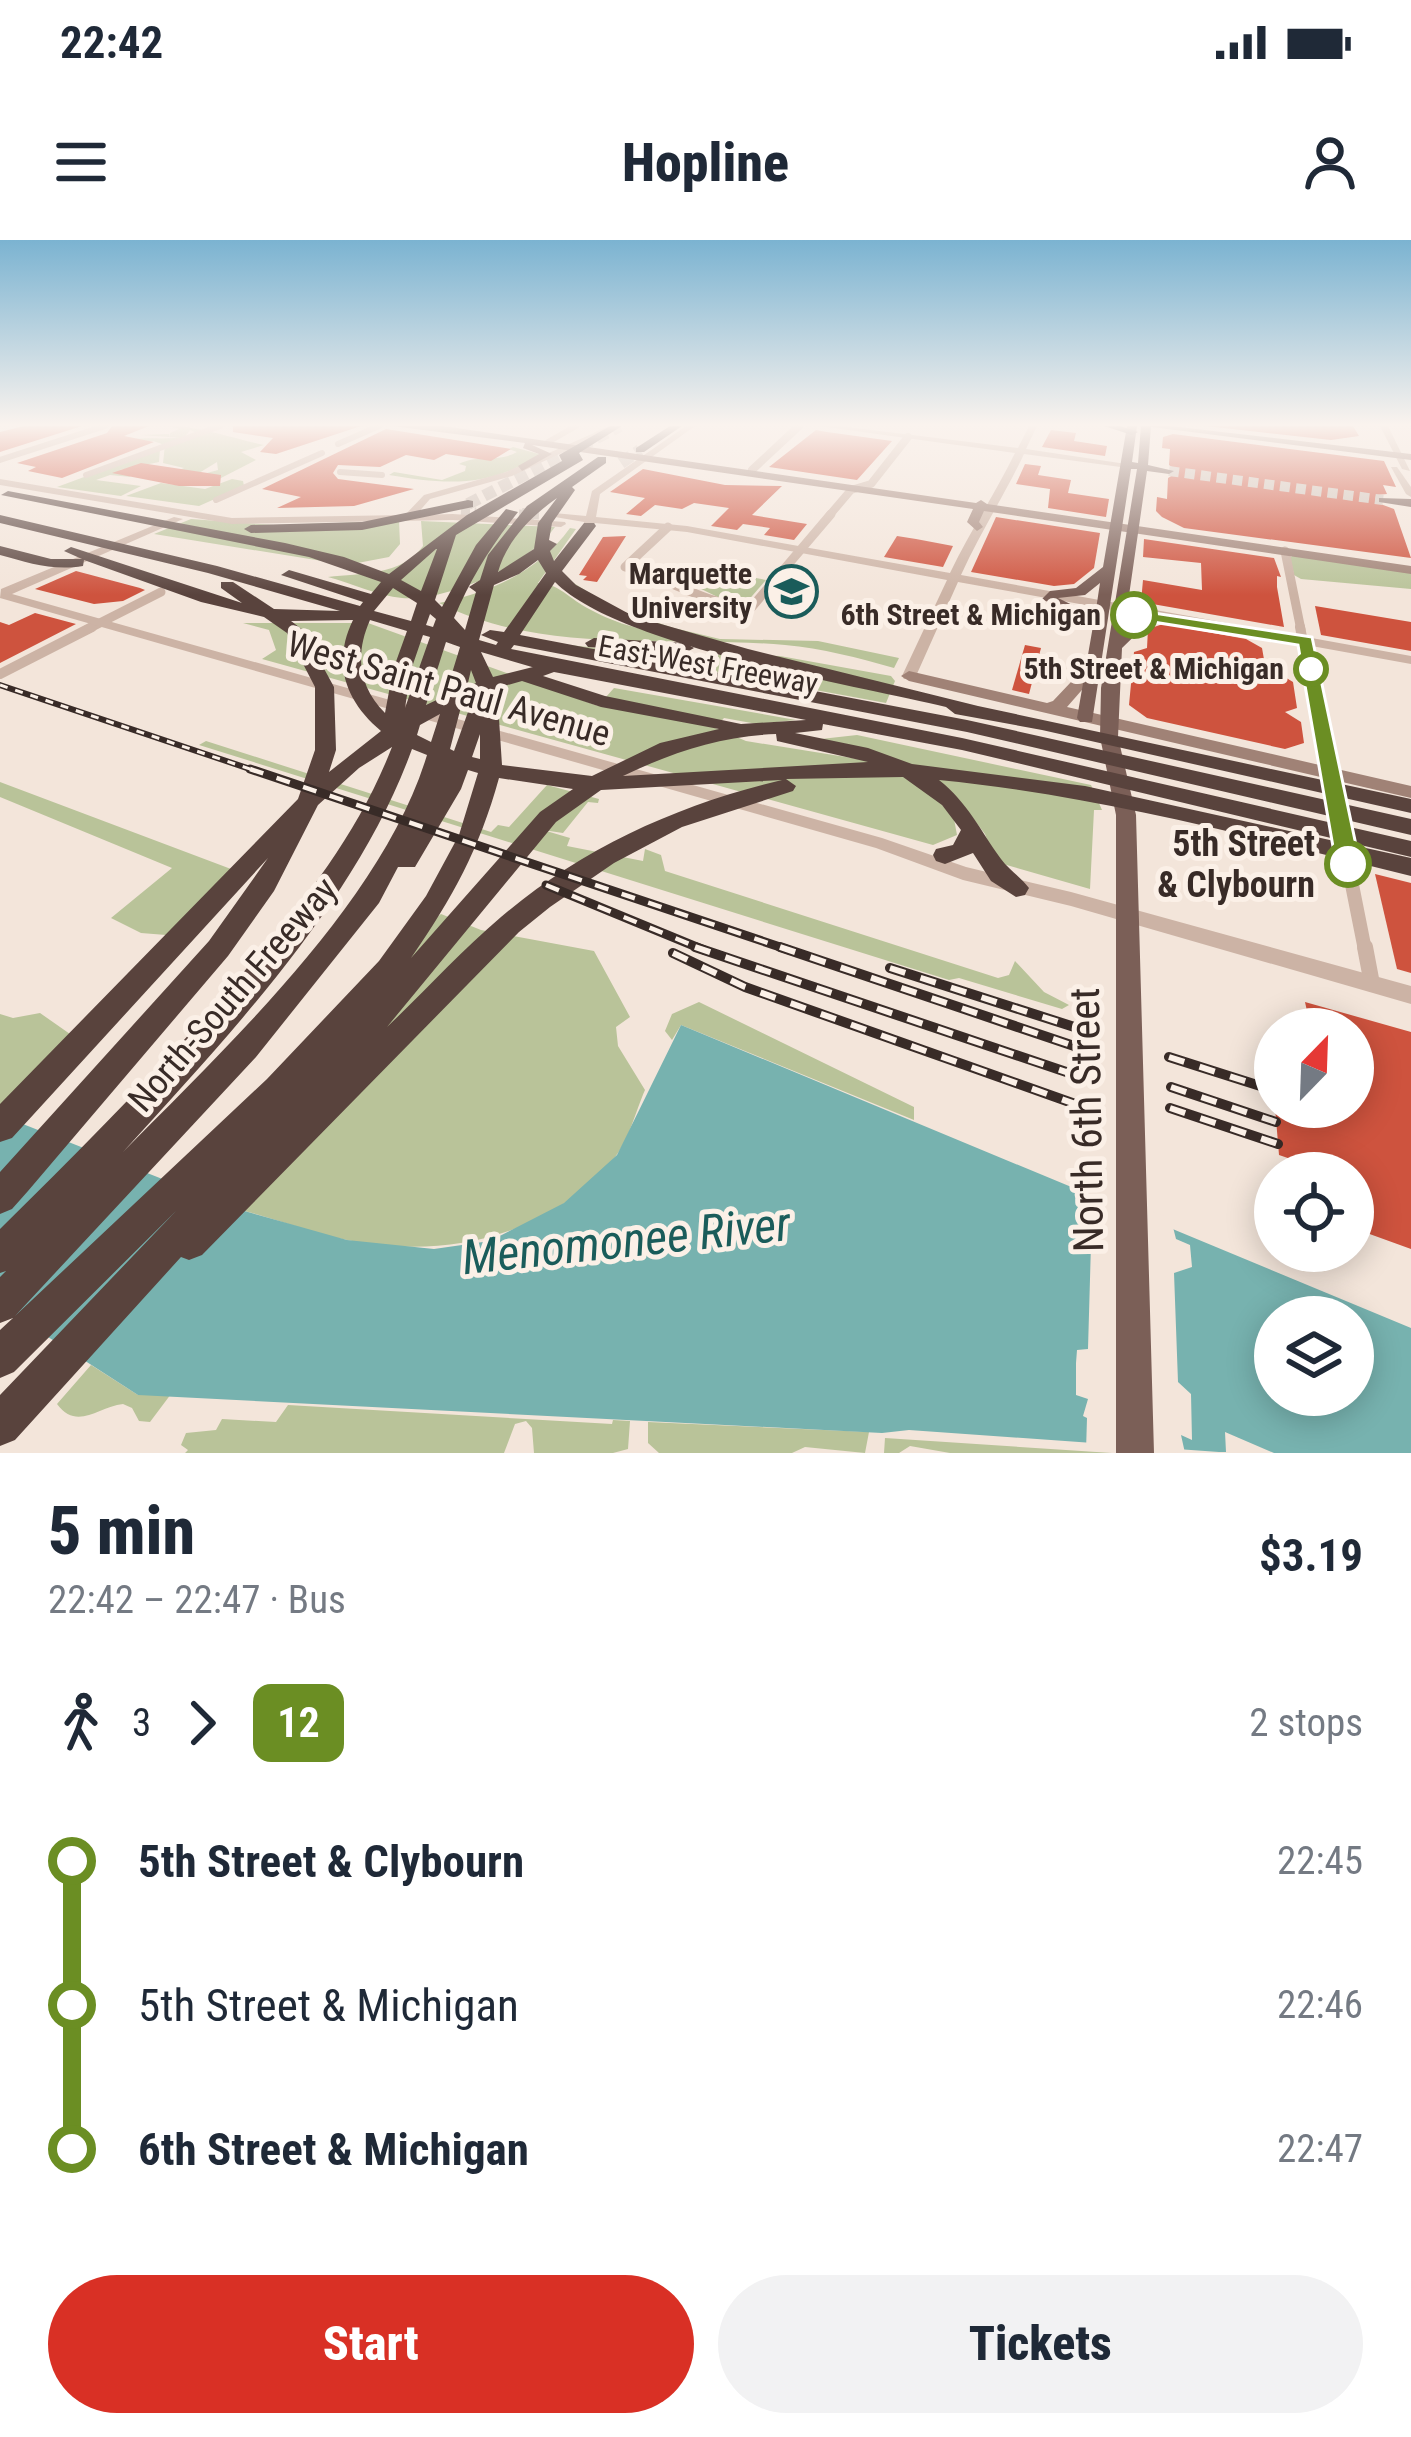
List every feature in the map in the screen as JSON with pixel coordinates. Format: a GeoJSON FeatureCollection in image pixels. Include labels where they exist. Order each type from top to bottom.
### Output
{"type":"FeatureCollection","features":[{"type":"Feature","properties":{"kind":"highway"},"geometry":{"type":"LineString","coordinates":[[313,905],[378,781],[402,670],[451,532],[484,500],[521,483]]}},
{"type":"Feature","properties":{"kind":"highway"},"geometry":{"type":"LineString","coordinates":[[529,516],[559,483]]}},
{"type":"Feature","properties":{"kind":"highway"},"geometry":{"type":"LineString","coordinates":[[529,516],[559,483]]}},
{"type":"Feature","properties":{"kind":"highway","name":"North-South Freeway"},"geometry":{"type":"LineString","coordinates":[[0,1304],[245,1048],[370,896],[429,785],[490,566],[559,483]]}},
{"type":"Feature","properties":{"kind":"highway"},"geometry":{"type":"LineString","coordinates":[[598,483],[398,574],[358,620],[349,646],[350,673],[366,704],[395,733],[472,766],[574,785],[641,787],[853,769],[949,775],[1099,797],[1411,868]]}},
{"type":"Feature","properties":{"kind":"highway"},"geometry":{"type":"LineString","coordinates":[[2,495],[318,530],[529,516],[616,529]]}},
{"type":"Feature","properties":{"kind":"highway"},"geometry":{"type":"LineString","coordinates":[[2,495],[74,524],[522,633],[612,661],[791,652],[910,676],[894,706]]}},
{"type":"Feature","properties":{"kind":"highway"},"geometry":{"type":"LineString","coordinates":[[0,1358],[296,1073],[373,987],[418,928],[454,867],[481,805],[492,755],[492,710],[475,658],[449,622],[418,596],[384,577],[332,558],[171,515]]}},
{"type":"Feature","properties":{"kind":"highway"},"geometry":{"type":"LineString","coordinates":[[370,896],[390,883],[434,820],[456,775],[504,644],[549,578],[529,516]]}},
{"type":"Feature","properties":{"kind":"highway"},"geometry":{"type":"LineString","coordinates":[[0,531],[70,559],[227,608],[288,616],[381,612],[494,580],[538,555],[529,516]]}},
{"type":"Feature","properties":{"kind":"highway"},"geometry":{"type":"LineString","coordinates":[[529,516],[548,566],[570,588],[609,612],[700,642],[1044,716],[1411,806]]}},
{"type":"Feature","properties":{"kind":"highway","name":"North-South Freeway"},"geometry":{"type":"LineString","coordinates":[[0,1255],[235,1004],[345,862],[389,786],[469,561],[529,516]]}},
{"type":"Feature","properties":{"kind":"highway","name":"East-West Freeway"},"geometry":{"type":"LineString","coordinates":[[0,519],[212,569],[370,616],[612,661],[1411,827]]}},
{"type":"Feature","properties":{"kind":"highway"},"geometry":{"type":"LineString","coordinates":[[74,524],[347,571],[391,562],[407,552],[410,524]]}},
{"type":"Feature","properties":{"kind":"highway"},"geometry":{"type":"LineString","coordinates":[[0,1197],[207,966],[248,912],[292,841],[324,757],[328,724],[322,680],[304,641],[290,624],[230,585],[104,543]]}},
{"type":"Feature","properties":{"kind":"highway"},"geometry":{"type":"LineString","coordinates":[[0,550],[70,559]]}},
{"type":"Feature","properties":{"kind":"highway"},"geometry":{"type":"LineString","coordinates":[[370,616],[601,701],[740,727],[898,765],[949,800],[973,830],[993,869],[1016,888]]}},
{"type":"Feature","properties":{"kind":"highway"},"geometry":{"type":"LineString","coordinates":[[0,1127],[327,783],[387,734],[459,695],[513,677],[577,664],[678,661],[1044,716]]}},
{"type":"Feature","properties":{"kind":"highway"},"geometry":{"type":"LineString","coordinates":[[740,727],[848,733],[866,728],[914,694],[932,690],[1086,726]]}},
{"type":"Feature","properties":{"kind":"highway","name":"East-West Freeway"},"geometry":{"type":"LineString","coordinates":[[810,704],[927,737],[1411,849]]}},
{"type":"Feature","properties":{"kind":"highway"},"geometry":{"type":"LineString","coordinates":[[0,1425],[340,1061],[522,844],[574,796],[643,757],[728,732],[794,726],[927,737]]}},
{"type":"Feature","properties":{"kind":"highway"},"geometry":{"type":"LineString","coordinates":[[57,1364],[214,1218],[510,925],[590,864],[670,821],[748,794],[854,776],[949,775]]}},
{"type":"Feature","properties":{"kind":"highway"},"geometry":{"type":"LineString","coordinates":[[945,855],[962,851],[973,830]]}},
{"type":"Feature","properties":{"kind":"main road"},"geometry":{"type":"LineString","coordinates":[[825,483],[1411,569]]}},
{"type":"Feature","properties":{"kind":"main road"},"geometry":{"type":"LineString","coordinates":[[840,483],[863,487]]}},
{"type":"Feature","properties":{"kind":"main road","name":"North 6th Street"},"geometry":{"type":"LineString","coordinates":[[1120,787],[1103,772],[1086,726],[1132,483]]}},
{"type":"Feature","properties":{"kind":"main road"},"geometry":{"type":"LineString","coordinates":[[1383,500],[1411,499]]}},
{"type":"Feature","properties":{"kind":"main road"},"geometry":{"type":"LineString","coordinates":[[977,526],[973,522],[987,506]]}},
{"type":"Feature","properties":{"kind":"main road","name":"North 6th Street"},"geometry":{"type":"LineString","coordinates":[[1125,526],[1109,569],[1117,645],[1108,723],[1126,815],[1135,1453]]}},
{"type":"Feature","properties":{"kind":"main road"},"geometry":{"type":"LineString","coordinates":[[1047,596],[1080,592],[1109,569]]}},
{"type":"Feature","properties":{"kind":"main road"},"geometry":{"type":"LineString","coordinates":[[1047,596],[1110,611]]}},
{"type":"Feature","properties":{"kind":"main road"},"geometry":{"type":"LineString","coordinates":[[1117,645],[1147,617]]}},
{"type":"Feature","properties":{"kind":"main road"},"geometry":{"type":"LineString","coordinates":[[1044,716],[1094,668]]}},
{"type":"Feature","properties":{"kind":"main road"},"geometry":{"type":"LineString","coordinates":[[910,676],[1086,726],[1108,723],[1411,792]]}},
{"type":"Feature","properties":{"kind":"street"},"geometry":{"type":"LineString","coordinates":[[216,500],[255,483]]}},
{"type":"Feature","properties":{"kind":"street"},"geometry":{"type":"LineString","coordinates":[[410,524],[434,494],[473,483]]}},
{"type":"Feature","properties":{"kind":"street"},"geometry":{"type":"LineString","coordinates":[[529,516],[593,494],[607,483]]}},
{"type":"Feature","properties":{"kind":"street"},"geometry":{"type":"LineString","coordinates":[[665,530],[626,563],[627,568],[670,579],[725,607],[747,609],[756,605],[851,490],[872,483]]}},
{"type":"Feature","properties":{"kind":"street"},"geometry":{"type":"LineString","coordinates":[[987,506],[1000,483]]}},
{"type":"Feature","properties":{"kind":"street"},"geometry":{"type":"LineString","coordinates":[[2,495],[68,495],[171,515],[254,522],[529,516],[732,539],[1047,596]]}},
{"type":"Feature","properties":{"kind":"street"},"geometry":{"type":"LineString","coordinates":[[0,593],[171,515],[410,524],[431,511]]}},
{"type":"Feature","properties":{"kind":"street"},"geometry":{"type":"LineString","coordinates":[[910,676],[977,526]]}},
{"type":"Feature","properties":{"kind":"street"},"geometry":{"type":"LineString","coordinates":[[616,529],[665,530]]}},
{"type":"Feature","properties":{"kind":"street"},"geometry":{"type":"LineString","coordinates":[[1285,550],[1372,984]]}},
{"type":"Feature","properties":{"kind":"street"},"geometry":{"type":"LineString","coordinates":[[0,674],[161,592]]}},
{"type":"Feature","properties":{"kind":"street","name":"West Saint Paul Avenue"},"geometry":{"type":"LineString","coordinates":[[0,593],[881,844],[1016,888],[1071,899],[1411,995]]}},
{"type":"Feature","properties":{"kind":"street"},"geometry":{"type":"LineString","coordinates":[[1110,611],[1249,631]]}},
{"type":"Feature","properties":{"kind":"street"},"geometry":{"type":"LineString","coordinates":[[1110,611],[1411,660]]}},
{"type":"Feature","properties":{"kind":"street","name":"West Saint Paul Avenue"},"geometry":{"type":"LineString","coordinates":[[881,844],[945,855],[1047,884],[1071,899]]}},
{"type":"Feature","properties":{"kind":"green space"},"geometry":{"type":"Polygon","coordinates":[[[69,483],[141,486],[121,496],[57,487],[69,483]]]}},
{"type":"Feature","properties":{"kind":"green space"},"geometry":{"type":"Polygon","coordinates":[[[161,483],[205,489],[222,483],[244,486],[199,506],[126,496],[161,483]]]}},
{"type":"Feature","properties":{"kind":"green space"},"geometry":{"type":"Polygon","coordinates":[[[191,519],[274,525],[399,521],[400,544],[389,557],[347,565],[154,534],[191,519]]]}},
{"type":"Feature","properties":{"kind":"green space"},"geometry":{"type":"Polygon","coordinates":[[[421,521],[555,527],[507,567],[442,594],[393,597],[328,577],[404,563],[423,546],[421,521]]]}},
{"type":"Feature","properties":{"kind":"green space"},"geometry":{"type":"Polygon","coordinates":[[[570,528],[576,529],[538,583],[613,620],[668,631],[600,605],[561,575],[615,609],[674,628],[720,639],[818,641],[899,658],[894,668],[785,645],[565,637],[480,620],[439,603],[512,578],[543,557],[570,528]]]}},
{"type":"Feature","properties":{"kind":"green space"},"geometry":{"type":"Polygon","coordinates":[[[1290,557],[1411,572],[1411,589],[1301,579],[1294,575],[1290,557]]]}},
{"type":"Feature","properties":{"kind":"green space"},"geometry":{"type":"Polygon","coordinates":[[[708,569],[766,580],[746,603],[732,604],[693,585],[708,569]]]}},
{"type":"Feature","properties":{"kind":"green space"},"geometry":{"type":"Polygon","coordinates":[[[243,623],[368,623],[598,706],[614,688],[796,720],[757,724],[724,718],[715,728],[746,741],[883,763],[939,801],[954,819],[957,835],[933,845],[262,659],[276,650],[269,630],[243,623]]]}},
{"type":"Feature","properties":{"kind":"green space"},"geometry":{"type":"Polygon","coordinates":[[[569,645],[646,653],[780,656],[891,676],[895,681],[886,703],[569,645]]]}},
{"type":"Feature","properties":{"kind":"green space"},"geometry":{"type":"Polygon","coordinates":[[[857,735],[1091,785],[1102,810],[1094,810],[1090,889],[996,862],[985,834],[959,800],[821,739],[857,735]]]}},
{"type":"Feature","properties":{"kind":"green space"},"geometry":{"type":"Polygon","coordinates":[[[206,741],[491,832],[498,825],[509,827],[547,785],[599,799],[588,802],[563,833],[543,830],[570,838],[567,846],[643,861],[645,849],[661,855],[665,871],[998,978],[1009,975],[1015,961],[1044,992],[1069,1005],[1062,1009],[959,978],[949,980],[199,745],[206,741]]]}},
{"type":"Feature","properties":{"kind":"green space"},"geometry":{"type":"Polygon","coordinates":[[[0,782],[231,869],[166,935],[141,933],[111,918],[172,868],[0,797],[0,782]]]}},
{"type":"Feature","properties":{"kind":"green space"},"geometry":{"type":"Polygon","coordinates":[[[441,914],[481,930],[594,951],[630,1017],[616,1027],[618,1046],[645,1090],[620,1150],[589,1184],[559,1207],[527,1224],[457,1244],[421,1247],[347,1240],[241,1210],[360,981],[441,914]]]}},
{"type":"Feature","properties":{"kind":"green space"},"geometry":{"type":"Polygon","coordinates":[[[699,1002],[914,1107],[914,1120],[681,1025],[672,1040],[665,1031],[672,1014],[699,1002]]]}},
{"type":"Feature","properties":{"kind":"green space"},"geometry":{"type":"Polygon","coordinates":[[[40,1013],[70,1034],[0,1107],[0,1014],[13,1018],[40,1013]]]}},
{"type":"Feature","properties":{"kind":"green space"},"geometry":{"type":"Polygon","coordinates":[[[91,1365],[138,1395],[171,1394],[150,1422],[139,1421],[132,1408],[123,1404],[72,1416],[57,1404],[91,1365]]]}},
{"type":"Feature","properties":{"kind":"green space"},"geometry":{"type":"Polygon","coordinates":[[[288,1405],[612,1424],[613,1420],[630,1421],[628,1449],[534,1453],[532,1428],[526,1421],[515,1424],[504,1453],[185,1453],[188,1450],[181,1445],[186,1433],[216,1430],[222,1419],[276,1422],[288,1405]]]}},
{"type":"Feature","properties":{"kind":"green space"},"geometry":{"type":"Polygon","coordinates":[[[648,1422],[869,1432],[865,1453],[805,1447],[792,1453],[659,1453],[648,1443],[648,1422]]]}},
{"type":"Feature","properties":{"kind":"green space"},"geometry":{"type":"Polygon","coordinates":[[[885,1438],[1112,1453],[950,1453],[910,1446],[899,1453],[884,1453],[885,1438]]]}},
{"type":"Feature","properties":{"kind":"water","name":"Menomonee River"},"geometry":{"type":"Polygon","coordinates":[[[681,1025],[1254,1263],[1254,1272],[1276,1272],[1334,1296],[1254,1296],[1254,1416],[1374,1416],[1374,1313],[1411,1328],[1411,1453],[1274,1453],[1225,1432],[1226,1452],[1219,1452],[909,1430],[882,1433],[138,1395],[0,1306],[0,1115],[241,1210],[347,1240],[434,1249],[490,1241],[564,1203],[617,1155],[681,1025]]]}},
{"type":"Feature","properties":{"kind":"pier"},"geometry":{"type":"Polygon","coordinates":[[[1093,1188],[1171,1219],[1176,1239],[1190,1245],[1192,1267],[1174,1273],[1178,1382],[1191,1394],[1192,1440],[1181,1435],[1185,1453],[1086,1451],[1087,1418],[1083,1416],[1088,1399],[1076,1395],[1076,1363],[1077,1350],[1088,1349],[1091,1244],[1080,1234],[1082,1203],[1092,1206],[1088,1201],[1093,1188]]]}},
{"type":"Feature","properties":{"kind":"building"},"geometry":{"type":"Polygon","coordinates":[[[162,483],[220,483],[220,486],[162,483]]]}},
{"type":"Feature","properties":{"kind":"building"},"geometry":{"type":"Polygon","coordinates":[[[275,483],[365,483],[414,489],[354,506],[277,508],[301,497],[262,489],[275,483]]]}},
{"type":"Feature","properties":{"kind":"building"},"geometry":{"type":"Polygon","coordinates":[[[623,483],[782,486],[752,515],[807,524],[794,540],[764,535],[770,528],[711,526],[729,508],[655,505],[641,516],[626,514],[645,498],[610,492],[623,483]]]}},
{"type":"Feature","properties":{"kind":"building"},"geometry":{"type":"Polygon","coordinates":[[[1070,483],[1068,493],[1109,499],[1106,517],[1048,508],[1050,489],[1016,484],[1070,483]]]}},
{"type":"Feature","properties":{"kind":"building"},"geometry":{"type":"Polygon","coordinates":[[[1168,483],[1394,483],[1396,487],[1383,485],[1387,494],[1376,495],[1375,502],[1394,509],[1411,558],[1184,528],[1156,511],[1157,497],[1167,499],[1168,483]]]}},
{"type":"Feature","properties":{"kind":"building"},"geometry":{"type":"Polygon","coordinates":[[[996,517],[1100,533],[1094,568],[1074,584],[1054,586],[971,572],[996,517]]]}},
{"type":"Feature","properties":{"kind":"building"},"geometry":{"type":"Polygon","coordinates":[[[626,536],[597,582],[583,580],[587,576],[579,575],[603,537],[626,536]]]}},
{"type":"Feature","properties":{"kind":"building"},"geometry":{"type":"Polygon","coordinates":[[[897,536],[953,546],[943,567],[884,557],[897,536]]]}},
{"type":"Feature","properties":{"kind":"building"},"geometry":{"type":"Polygon","coordinates":[[[1144,539],[1274,558],[1281,577],[1277,576],[1277,587],[1284,627],[1141,602],[1143,580],[1202,590],[1201,563],[1143,557],[1144,539]]]}},
{"type":"Feature","properties":{"kind":"building"},"geometry":{"type":"Polygon","coordinates":[[[76,571],[145,590],[123,601],[94,604],[35,589],[76,571]]]}},
{"type":"Feature","properties":{"kind":"building"},"geometry":{"type":"Polygon","coordinates":[[[1315,606],[1411,622],[1411,651],[1321,635],[1315,606]]]}},
{"type":"Feature","properties":{"kind":"building"},"geometry":{"type":"Polygon","coordinates":[[[35,613],[76,624],[0,663],[0,622],[9,625],[35,613]]]}},
{"type":"Feature","properties":{"kind":"building"},"geometry":{"type":"Polygon","coordinates":[[[1163,624],[1246,639],[1262,648],[1265,665],[1293,682],[1297,708],[1285,712],[1301,722],[1304,743],[1285,749],[1147,718],[1129,705],[1134,652],[1147,648],[1148,629],[1163,624]]]}},
{"type":"Feature","properties":{"kind":"building"},"geometry":{"type":"Polygon","coordinates":[[[1025,645],[1041,648],[1029,694],[1012,690],[1025,645]]]}},
{"type":"Feature","properties":{"kind":"building"},"geometry":{"type":"Polygon","coordinates":[[[1375,874],[1411,883],[1411,973],[1397,969],[1375,874]]]}},
{"type":"Feature","properties":{"kind":"building"},"geometry":{"type":"Polygon","coordinates":[[[1374,1022],[1411,1032],[1411,1249],[1374,1236],[1374,1152],[1279,1152],[1277,1128],[1374,1128],[1374,1022]]]}},
{"type":"Feature","properties":{"kind":"tunnel"},"geometry":{"type":"LineString","coordinates":[[468,504],[510,483]]}},
{"type":"Feature","properties":{"kind":"tunnel"},"geometry":{"type":"LineString","coordinates":[[1255,483],[1383,500]]}},
{"type":"Feature","properties":{"kind":"tunnel"},"geometry":{"type":"LineString","coordinates":[[461,511],[476,512]]}},
{"type":"Feature","properties":{"kind":"tunnel"},"geometry":{"type":"LineString","coordinates":[[519,514],[539,515],[522,514]]}},
{"type":"Feature","properties":{"kind":"railway"},"geometry":{"type":"LineString","coordinates":[[0,685],[259,772]]}},
{"type":"Feature","properties":{"kind":"railway"},"geometry":{"type":"LineString","coordinates":[[250,769],[789,950]]}},
{"type":"Feature","properties":{"kind":"railway"},"geometry":{"type":"LineString","coordinates":[[546,885],[704,950]]}},
{"type":"Feature","properties":{"kind":"railway"},"geometry":{"type":"LineString","coordinates":[[695,947],[1090,1080]]}},
{"type":"Feature","properties":{"kind":"railway"},"geometry":{"type":"LineString","coordinates":[[780,947],[1089,1051]]}},
{"type":"Feature","properties":{"kind":"railway"},"geometry":{"type":"LineString","coordinates":[[673,953],[745,987],[1078,1105]]}},
{"type":"Feature","properties":{"kind":"railway"},"geometry":{"type":"LineString","coordinates":[[890,968],[1090,1032]]}},
{"type":"Feature","properties":{"kind":"railway"},"geometry":{"type":"LineString","coordinates":[[1169,1057],[1254,1084]]}},
{"type":"Feature","properties":{"kind":"railway"},"geometry":{"type":"LineString","coordinates":[[1171,1087],[1254,1115]]}},
{"type":"Feature","properties":{"kind":"railway"},"geometry":{"type":"LineString","coordinates":[[1170,1108],[1278,1144]]}},
{"type":"Feature","properties":{"kind":"bus line","name":"12"},"geometry":{"type":"LineString","coordinates":[[1134,615],[1306,641],[1348,864]]}},
{"type":"Feature","properties":{"kind":"place","name":"Marquette University"},"geometry":{"type":"Point","coordinates":[791,591]}},
{"type":"Feature","properties":{"kind":"place","name":"6th Street & Michigan"},"geometry":{"type":"Point","coordinates":[1134,615]}},
{"type":"Feature","properties":{"kind":"place","name":"5th Street & Michigan"},"geometry":{"type":"Point","coordinates":[1311,669]}},
{"type":"Feature","properties":{"kind":"place","name":"5th Street & Clybourn"},"geometry":{"type":"Point","coordinates":[1348,864]}}]}
